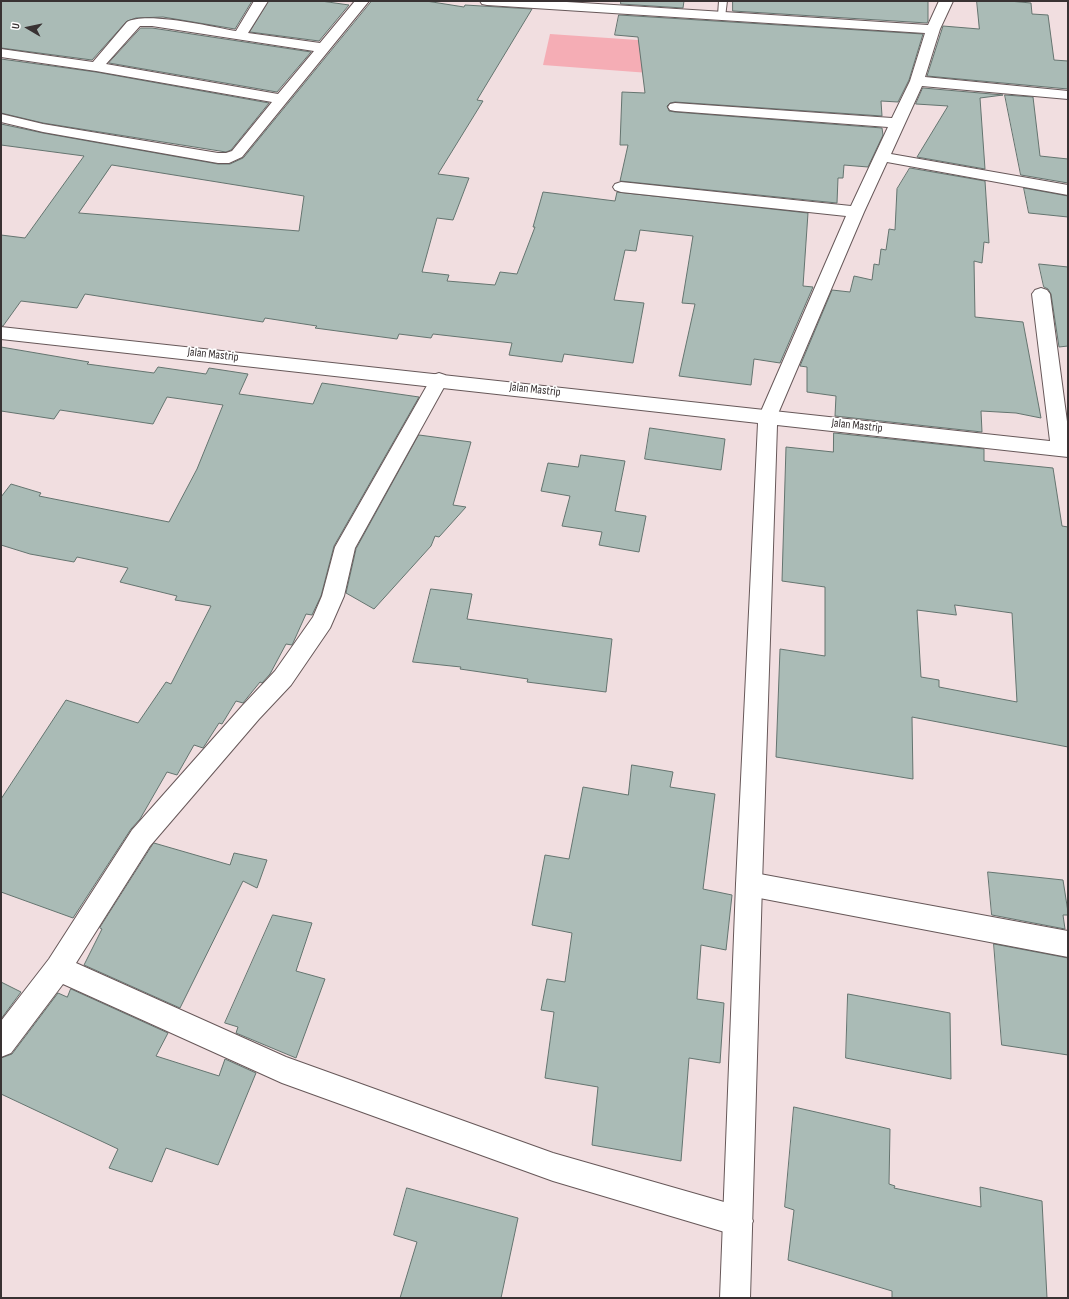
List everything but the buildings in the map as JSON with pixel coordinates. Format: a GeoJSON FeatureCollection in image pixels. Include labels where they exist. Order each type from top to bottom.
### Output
{"type":"FeatureCollection","features":[{"type":"Feature","properties":{"kind":"street"},"geometry":{"type":"LineString","coordinates":[[240,35],[261,1]]}},
{"type":"Feature","properties":{"kind":"street"},"geometry":{"type":"LineString","coordinates":[[487,1],[722,15],[774,13],[933,29]]}},
{"type":"Feature","properties":{"kind":"street"},"geometry":{"type":"LineString","coordinates":[[735,1298],[749,884],[768,416],[856,212],[917,81],[933,29],[946,1]]}},
{"type":"Feature","properties":{"kind":"street"},"geometry":{"type":"LineString","coordinates":[[1,118],[43,128],[218,158],[229,158],[237,154],[323,48],[356,2]]}},
{"type":"Feature","properties":{"kind":"street"},"geometry":{"type":"LineString","coordinates":[[96,67],[132,25],[137,22],[152,22],[323,48]]}},
{"type":"Feature","properties":{"kind":"street"},"geometry":{"type":"LineString","coordinates":[[1,53],[96,67],[281,99]]}},
{"type":"Feature","properties":{"kind":"street"},"geometry":{"type":"LineString","coordinates":[[917,81],[1068,95]]}},
{"type":"Feature","properties":{"kind":"street"},"geometry":{"type":"LineString","coordinates":[[675,107],[897,123]]}},
{"type":"Feature","properties":{"kind":"street"},"geometry":{"type":"LineString","coordinates":[[882,156],[1068,190]]}},
{"type":"Feature","properties":{"kind":"street"},"geometry":{"type":"LineString","coordinates":[[621,187],[856,212]]}},
{"type":"Feature","properties":{"kind":"street"},"geometry":{"type":"LineString","coordinates":[[1041,294],[1065,449]]}},
{"type":"Feature","properties":{"kind":"street","name":"Jalan Mastrip"},"geometry":{"type":"LineString","coordinates":[[1,333],[1065,449]]}},
{"type":"Feature","properties":{"kind":"street"},"geometry":{"type":"LineString","coordinates":[[1,1044],[58,968],[141,838],[251,712],[283,678],[322,622],[333,596],[345,547],[438,380]]}},
{"type":"Feature","properties":{"kind":"street"},"geometry":{"type":"LineString","coordinates":[[749,884],[1068,944]]}},
{"type":"Feature","properties":{"kind":"street"},"geometry":{"type":"LineString","coordinates":[[58,968],[282,1069],[553,1167],[738,1221]]}},
{"type":"Feature","properties":{"kind":"lane"},"geometry":{"type":"LineString","coordinates":[[722,15],[723,1]]}},
{"type":"Feature","properties":{"kind":"shaded area"},"geometry":{"type":"Polygon","coordinates":[[[550,34],[652,41],[649,73],[543,65],[550,34]]]}}]}
